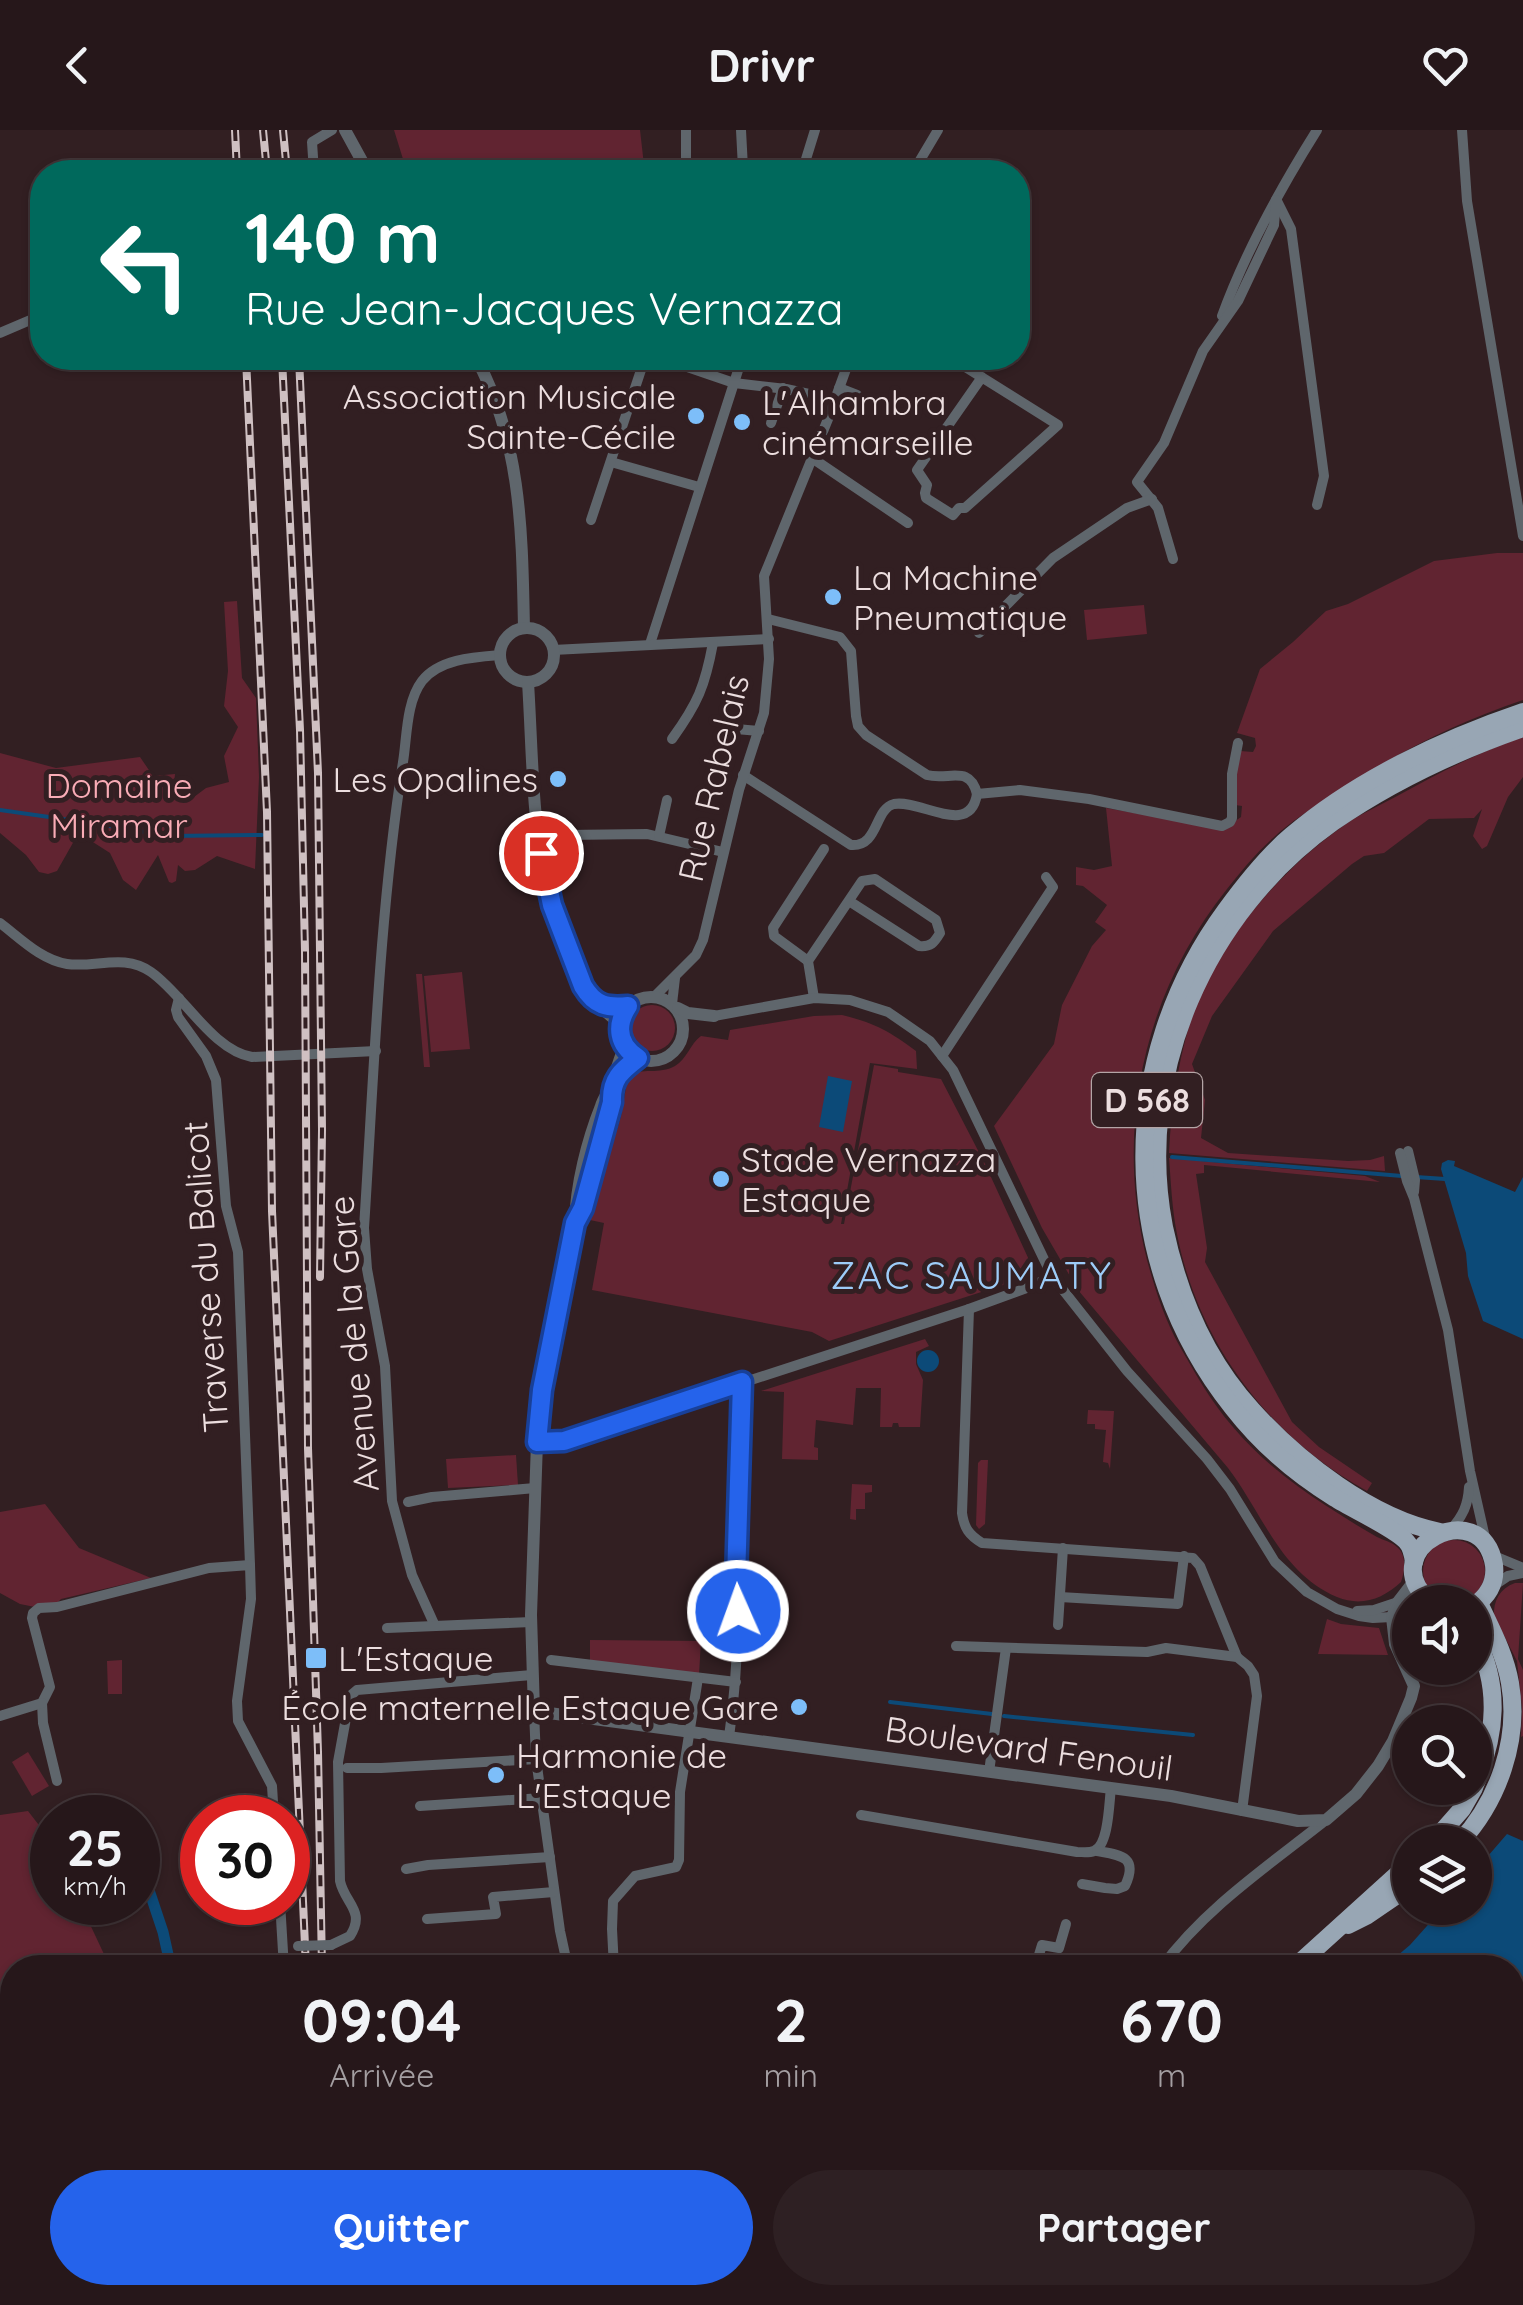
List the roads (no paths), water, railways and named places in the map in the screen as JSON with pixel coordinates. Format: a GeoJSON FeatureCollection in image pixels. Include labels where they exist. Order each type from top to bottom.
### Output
{"type":"FeatureCollection","features":[{"type":"Feature","properties":{"kind":"main road","name":"D 568"},"geometry":{"type":"LineString","coordinates":[[1414,1571],[1406,1541],[1294,1470],[1258,1437],[1218,1389],[1189,1341],[1160,1267],[1148,1212],[1144,1154],[1147,1097],[1171,1008],[1193,960],[1239,892],[1276,850],[1328,808],[1382,774],[1454,739],[1523,712]]}},
{"type":"Feature","properties":{"kind":"main road","name":"D 568"},"geometry":{"type":"LineString","coordinates":[[1445,1531],[1414,1527],[1392,1517],[1299,1456],[1242,1399],[1217,1363],[1186,1300],[1166,1238],[1158,1185],[1160,1098],[1184,1014],[1204,968],[1238,916],[1285,863],[1334,822],[1391,787],[1457,753],[1523,728]]}},
{"type":"Feature","properties":{"kind":"main road"},"geometry":{"type":"LineString","coordinates":[[1418,1585],[1414,1571],[1420,1549],[1428,1539],[1445,1531],[1464,1531],[1477,1537],[1489,1551],[1495,1570],[1492,1586]]}},
{"type":"Feature","properties":{"kind":"main road"},"geometry":{"type":"LineString","coordinates":[[1475,1825],[1502,1772],[1512,1723],[1506,1666],[1492,1630]]}},
{"type":"Feature","properties":{"kind":"main road"},"geometry":{"type":"LineString","coordinates":[[1491,1685],[1492,1726]]}},
{"type":"Feature","properties":{"kind":"main road"},"geometry":{"type":"LineString","coordinates":[[1448,1825],[1464,1805]]}},
{"type":"Feature","properties":{"kind":"main road"},"geometry":{"type":"LineString","coordinates":[[1308,1955],[1392,1878]]}},
{"type":"Feature","properties":{"kind":"main road"},"geometry":{"type":"LineString","coordinates":[[1330,1934],[1392,1898]]}},
{"type":"Feature","properties":{"kind":"street"},"geometry":{"type":"LineString","coordinates":[[313,160],[311,146],[332,130]]}},
{"type":"Feature","properties":{"kind":"street"},"geometry":{"type":"LineString","coordinates":[[345,130],[361,160]]}},
{"type":"Feature","properties":{"kind":"street"},"geometry":{"type":"LineString","coordinates":[[686,130],[686,160]]}},
{"type":"Feature","properties":{"kind":"street"},"geometry":{"type":"LineString","coordinates":[[741,130],[743,160]]}},
{"type":"Feature","properties":{"kind":"street"},"geometry":{"type":"LineString","coordinates":[[806,160],[815,130]]}},
{"type":"Feature","properties":{"kind":"street"},"geometry":{"type":"LineString","coordinates":[[920,160],[938,130]]}},
{"type":"Feature","properties":{"kind":"street"},"geometry":{"type":"LineString","coordinates":[[1173,559],[1158,508],[1137,482],[1164,442],[1203,351],[1238,301],[1274,225],[1276,200],[1317,130]]}},
{"type":"Feature","properties":{"kind":"street"},"geometry":{"type":"LineString","coordinates":[[1462,130],[1468,201],[1523,536]]}},
{"type":"Feature","properties":{"kind":"street"},"geometry":{"type":"LineString","coordinates":[[1276,200],[1292,230],[1324,476],[1317,505]]}},
{"type":"Feature","properties":{"kind":"street"},"geometry":{"type":"LineString","coordinates":[[0,333],[30,321]]}},
{"type":"Feature","properties":{"kind":"street"},"geometry":{"type":"LineString","coordinates":[[483,370],[501,415],[515,469],[524,628]]}},
{"type":"Feature","properties":{"kind":"street"},"geometry":{"type":"LineString","coordinates":[[592,520],[641,370]]}},
{"type":"Feature","properties":{"kind":"street"},"geometry":{"type":"LineString","coordinates":[[696,370],[734,383],[809,394]]}},
{"type":"Feature","properties":{"kind":"street"},"geometry":{"type":"LineString","coordinates":[[650,644],[738,370]]}},
{"type":"Feature","properties":{"kind":"street","name":"Rue Rabelais"},"geometry":{"type":"LineString","coordinates":[[654,996],[696,955],[702,940],[742,775],[764,713],[769,640],[764,576],[846,370]]}},
{"type":"Feature","properties":{"kind":"street"},"geometry":{"type":"LineString","coordinates":[[971,370],[1058,425],[965,508],[952,515],[926,498],[928,485],[917,470],[982,377]]}},
{"type":"Feature","properties":{"kind":"street"},"geometry":{"type":"LineString","coordinates":[[771,423],[783,388]]}},
{"type":"Feature","properties":{"kind":"street"},"geometry":{"type":"LineString","coordinates":[[840,388],[857,395]]}},
{"type":"Feature","properties":{"kind":"street"},"geometry":{"type":"LineString","coordinates":[[812,458],[908,523]]}},
{"type":"Feature","properties":{"kind":"street"},"geometry":{"type":"LineString","coordinates":[[610,462],[699,487]]}},
{"type":"Feature","properties":{"kind":"street"},"geometry":{"type":"LineString","coordinates":[[978,634],[1053,558],[1127,508],[1152,499]]}},
{"type":"Feature","properties":{"kind":"street"},"geometry":{"type":"LineString","coordinates":[[742,775],[850,845],[858,846],[894,804],[965,814],[972,810],[977,794],[970,778],[927,774],[858,726],[851,651],[840,638],[768,620]]}},
{"type":"Feature","properties":{"kind":"street"},"geometry":{"type":"LineString","coordinates":[[524,628],[540,631],[553,650],[553,660],[544,675],[528,682],[505,672],[500,655],[504,640],[524,628]]}},
{"type":"Feature","properties":{"kind":"street"},"geometry":{"type":"LineString","coordinates":[[553,650],[769,640]]}},
{"type":"Feature","properties":{"kind":"street"},"geometry":{"type":"LineString","coordinates":[[672,740],[706,680],[713,642]]}},
{"type":"Feature","properties":{"kind":"street","name":"Avenue de la Gare"},"geometry":{"type":"LineString","coordinates":[[436,1626],[412,1575],[392,1501],[385,1366],[367,1269],[364,1228],[388,878],[413,698],[423,679],[445,664],[500,655]]}},
{"type":"Feature","properties":{"kind":"street"},"geometry":{"type":"LineString","coordinates":[[528,682],[544,877],[579,978],[589,997],[620,1024]]}},
{"type":"Feature","properties":{"kind":"street"},"geometry":{"type":"LineString","coordinates":[[736,729],[758,731]]}},
{"type":"Feature","properties":{"kind":"street"},"geometry":{"type":"LineString","coordinates":[[977,794],[1020,790],[1089,799],[1222,826],[1232,818],[1232,774],[1238,744]]}},
{"type":"Feature","properties":{"kind":"street"},"geometry":{"type":"LineString","coordinates":[[659,836],[667,800]]}},
{"type":"Feature","properties":{"kind":"street"},"geometry":{"type":"LineString","coordinates":[[565,835],[647,834],[724,852]]}},
{"type":"Feature","properties":{"kind":"street"},"geometry":{"type":"LineString","coordinates":[[808,961],[774,936],[774,928],[824,850]]}},
{"type":"Feature","properties":{"kind":"street"},"geometry":{"type":"LineString","coordinates":[[942,1056],[1053,887],[1046,876]]}},
{"type":"Feature","properties":{"kind":"street"},"geometry":{"type":"LineString","coordinates":[[814,998],[808,961],[862,881],[875,879],[936,920],[940,933],[933,944],[919,946],[849,901]]}},
{"type":"Feature","properties":{"kind":"street"},"geometry":{"type":"LineString","coordinates":[[0,923],[38,952],[62,962],[122,962],[148,970],[222,1044],[238,1054],[376,1051]]}},
{"type":"Feature","properties":{"kind":"street","name":"Rue Rabelais"},"geometry":{"type":"LineString","coordinates":[[674,1006],[675,977]]}},
{"type":"Feature","properties":{"kind":"street"},"geometry":{"type":"LineString","coordinates":[[602,1006],[628,1006],[654,996],[688,1014],[714,1016],[814,998],[850,1000],[888,1012],[930,1041],[953,1070],[1052,1276],[1218,1474],[1275,1562],[1289,1578],[1324,1604],[1359,1616],[1392,1618]]}},
{"type":"Feature","properties":{"kind":"street","name":"Traverse du Balicot"},"geometry":{"type":"LineString","coordinates":[[179,998],[178,1017],[212,1068],[220,1097],[226,1206],[238,1252],[250,1564],[251,1599],[237,1701],[238,1721],[272,1786],[273,1795]]}},
{"type":"Feature","properties":{"kind":"street"},"geometry":{"type":"LineString","coordinates":[[628,1006],[620,1024],[620,1036],[638,1058],[653,1061],[674,1052],[682,1039],[714,1016]]}},
{"type":"Feature","properties":{"kind":"street"},"geometry":{"type":"LineString","coordinates":[[674,1006],[682,1019],[682,1039]]}},
{"type":"Feature","properties":{"kind":"street"},"geometry":{"type":"LineString","coordinates":[[611,1087],[625,1046]]}},
{"type":"Feature","properties":{"kind":"street"},"geometry":{"type":"LineString","coordinates":[[566,1955],[536,1760],[531,1622],[537,1442],[542,1390],[590,1141],[602,1102],[623,1070],[638,1058]]}},
{"type":"Feature","properties":{"kind":"street"},"geometry":{"type":"LineString","coordinates":[[1404,1152],[1448,1330],[1470,1471],[1489,1551],[1523,1570]]}},
{"type":"Feature","properties":{"kind":"street"},"geometry":{"type":"LineString","coordinates":[[537,1442],[564,1441],[969,1309],[1052,1276]]}},
{"type":"Feature","properties":{"kind":"street"},"geometry":{"type":"LineString","coordinates":[[969,1309],[962,1513],[972,1536],[982,1543],[1194,1558],[1237,1658]]}},
{"type":"Feature","properties":{"kind":"street"},"geometry":{"type":"LineString","coordinates":[[729,1737],[738,1628],[742,1382]]}},
{"type":"Feature","properties":{"kind":"street"},"geometry":{"type":"LineString","coordinates":[[1445,1531],[1463,1514],[1470,1471]]}},
{"type":"Feature","properties":{"kind":"street"},"geometry":{"type":"LineString","coordinates":[[408,1502],[536,1488]]}},
{"type":"Feature","properties":{"kind":"street"},"geometry":{"type":"LineString","coordinates":[[1058,1625],[1063,1548]]}},
{"type":"Feature","properties":{"kind":"street"},"geometry":{"type":"LineString","coordinates":[[1060,1598],[1178,1604],[1184,1556]]}},
{"type":"Feature","properties":{"kind":"street"},"geometry":{"type":"LineString","coordinates":[[57,1780],[43,1724],[42,1703],[50,1687],[33,1613],[39,1608],[57,1607],[210,1568],[250,1564]]}},
{"type":"Feature","properties":{"kind":"street"},"geometry":{"type":"LineString","coordinates":[[1492,1586],[1523,1570]]}},
{"type":"Feature","properties":{"kind":"street"},"geometry":{"type":"LineString","coordinates":[[1407,1585],[1414,1571]]}},
{"type":"Feature","properties":{"kind":"street"},"geometry":{"type":"LineString","coordinates":[[1346,1612],[1392,1604]]}},
{"type":"Feature","properties":{"kind":"street"},"geometry":{"type":"LineString","coordinates":[[387,1628],[531,1622]]}},
{"type":"Feature","properties":{"kind":"street"},"geometry":{"type":"LineString","coordinates":[[956,1646],[1147,1652],[1166,1648],[1237,1658],[1248,1666],[1257,1685],[1242,1812]]}},
{"type":"Feature","properties":{"kind":"street"},"geometry":{"type":"LineString","coordinates":[[989,1772],[1006,1648]]}},
{"type":"Feature","properties":{"kind":"street"},"geometry":{"type":"LineString","coordinates":[[551,1660],[736,1682]]}},
{"type":"Feature","properties":{"kind":"street"},"geometry":{"type":"LineString","coordinates":[[282,1946],[331,1945],[350,1936],[356,1926],[352,1905],[340,1880],[338,1762],[350,1696],[357,1690],[532,1675]]}},
{"type":"Feature","properties":{"kind":"street"},"geometry":{"type":"LineString","coordinates":[[613,1955],[614,1902],[635,1876],[676,1868],[679,1860],[680,1792],[698,1678]]}},
{"type":"Feature","properties":{"kind":"street"},"geometry":{"type":"LineString","coordinates":[[1170,1955],[1203,1919],[1356,1794],[1393,1741],[1414,1685]]}},
{"type":"Feature","properties":{"kind":"street"},"geometry":{"type":"LineString","coordinates":[[0,1716],[42,1703]]}},
{"type":"Feature","properties":{"kind":"street","name":"Boulevard Fenouil"},"geometry":{"type":"LineString","coordinates":[[534,1711],[1170,1796],[1298,1821],[1326,1820]]}},
{"type":"Feature","properties":{"kind":"street"},"geometry":{"type":"LineString","coordinates":[[347,1768],[536,1760]]}},
{"type":"Feature","properties":{"kind":"street"},"geometry":{"type":"LineString","coordinates":[[1097,1850],[1106,1833],[1111,1788]]}},
{"type":"Feature","properties":{"kind":"street"},"geometry":{"type":"LineString","coordinates":[[420,1806],[542,1798]]}},
{"type":"Feature","properties":{"kind":"street"},"geometry":{"type":"LineString","coordinates":[[861,1814],[1078,1852],[1097,1850],[1129,1861],[1126,1886],[1117,1889],[1082,1884]]}},
{"type":"Feature","properties":{"kind":"street"},"geometry":{"type":"LineString","coordinates":[[406,1869],[550,1857]]}},
{"type":"Feature","properties":{"kind":"street"},"geometry":{"type":"LineString","coordinates":[[426,1919],[496,1914],[494,1897],[554,1892]]}},
{"type":"Feature","properties":{"kind":"street"},"geometry":{"type":"LineString","coordinates":[[1039,1955],[1042,1945],[1059,1948],[1066,1924]]}},
{"type":"Feature","properties":{"kind":"street"},"geometry":{"type":"LineString","coordinates":[[281,1925],[283,1955]]}},
{"type":"Feature","properties":{"kind":"water"},"geometry":{"type":"Polygon","coordinates":[[[828,1076],[852,1081],[843,1132],[819,1127],[828,1076]]]}},
{"type":"Feature","properties":{"kind":"water"},"geometry":{"type":"Polygon","coordinates":[[[1448,1160],[1515,1192],[1523,1177],[1523,1339],[1483,1321],[1441,1169],[1448,1160]]]}},
{"type":"Feature","properties":{"kind":"water"},"geometry":{"type":"Polygon","coordinates":[[[928,1350],[936,1353],[936,1369],[928,1372],[920,1369],[917,1361],[920,1353],[928,1350]]]}},
{"type":"Feature","properties":{"kind":"water"},"geometry":{"type":"Polygon","coordinates":[[[1507,1834],[1523,1841],[1523,1955],[1398,1955],[1428,1925],[1492,1925],[1492,1851],[1507,1834]]]}},
{"type":"Feature","properties":{"kind":"waterway"},"geometry":{"type":"LineString","coordinates":[[0,810],[167,836],[262,835]]}},
{"type":"Feature","properties":{"kind":"waterway"},"geometry":{"type":"LineString","coordinates":[[1172,1157],[1402,1176]]}},
{"type":"Feature","properties":{"kind":"waterway"},"geometry":{"type":"LineString","coordinates":[[1416,1177],[1445,1179]]}},
{"type":"Feature","properties":{"kind":"waterway"},"geometry":{"type":"LineString","coordinates":[[890,1702],[992,1714]]}},
{"type":"Feature","properties":{"kind":"waterway"},"geometry":{"type":"LineString","coordinates":[[1004,1716],[1193,1735]]}},
{"type":"Feature","properties":{"kind":"waterway"},"geometry":{"type":"LineString","coordinates":[[160,1923],[168,1955]]}},
{"type":"Feature","properties":{"kind":"railway"},"geometry":{"type":"LineString","coordinates":[[235,130],[236,160]]}},
{"type":"Feature","properties":{"kind":"railway"},"geometry":{"type":"LineString","coordinates":[[263,130],[266,160]]}},
{"type":"Feature","properties":{"kind":"railway"},"geometry":{"type":"LineString","coordinates":[[283,130],[286,160]]}},
{"type":"Feature","properties":{"kind":"railway"},"geometry":{"type":"LineString","coordinates":[[247,370],[267,812],[272,1211],[305,1955]]}},
{"type":"Feature","properties":{"kind":"railway"},"geometry":{"type":"LineString","coordinates":[[283,370],[300,730],[308,1448],[322,1955]]}},
{"type":"Feature","properties":{"kind":"railway"},"geometry":{"type":"LineString","coordinates":[[300,370],[318,773],[320,1277]]}},
{"type":"Feature","properties":{"kind":"place","name":"Association Musicale Sainte-Cécile"},"geometry":{"type":"Point","coordinates":[696,416]}},
{"type":"Feature","properties":{"kind":"place","name":"L'Alhambra cinémarseille"},"geometry":{"type":"Point","coordinates":[742,422]}},
{"type":"Feature","properties":{"kind":"place","name":"La Machine Pneumatique"},"geometry":{"type":"Point","coordinates":[833,597]}},
{"type":"Feature","properties":{"kind":"place","name":"Les Opalines"},"geometry":{"type":"Point","coordinates":[558,779]}},
{"type":"Feature","properties":{"kind":"place","name":"Stade Vernazza Estaque"},"geometry":{"type":"Point","coordinates":[721,1179]}},
{"type":"Feature","properties":{"kind":"place","name":"L'Estaque"},"geometry":{"type":"Point","coordinates":[316,1658]}},
{"type":"Feature","properties":{"kind":"place","name":"École maternelle Estaque Gare"},"geometry":{"type":"Point","coordinates":[799,1707]}},
{"type":"Feature","properties":{"kind":"place","name":"Harmonie de L'Estaque"},"geometry":{"type":"Point","coordinates":[496,1775]}},
{"type":"Feature","properties":{"kind":"district","name":"ZAC SAUMATY"},"geometry":{"type":"Point","coordinates":[972,1275]}},
{"type":"Feature","properties":{"kind":"park label","name":"Domaine Miramar"},"geometry":{"type":"Point","coordinates":[119,805]}}]}
